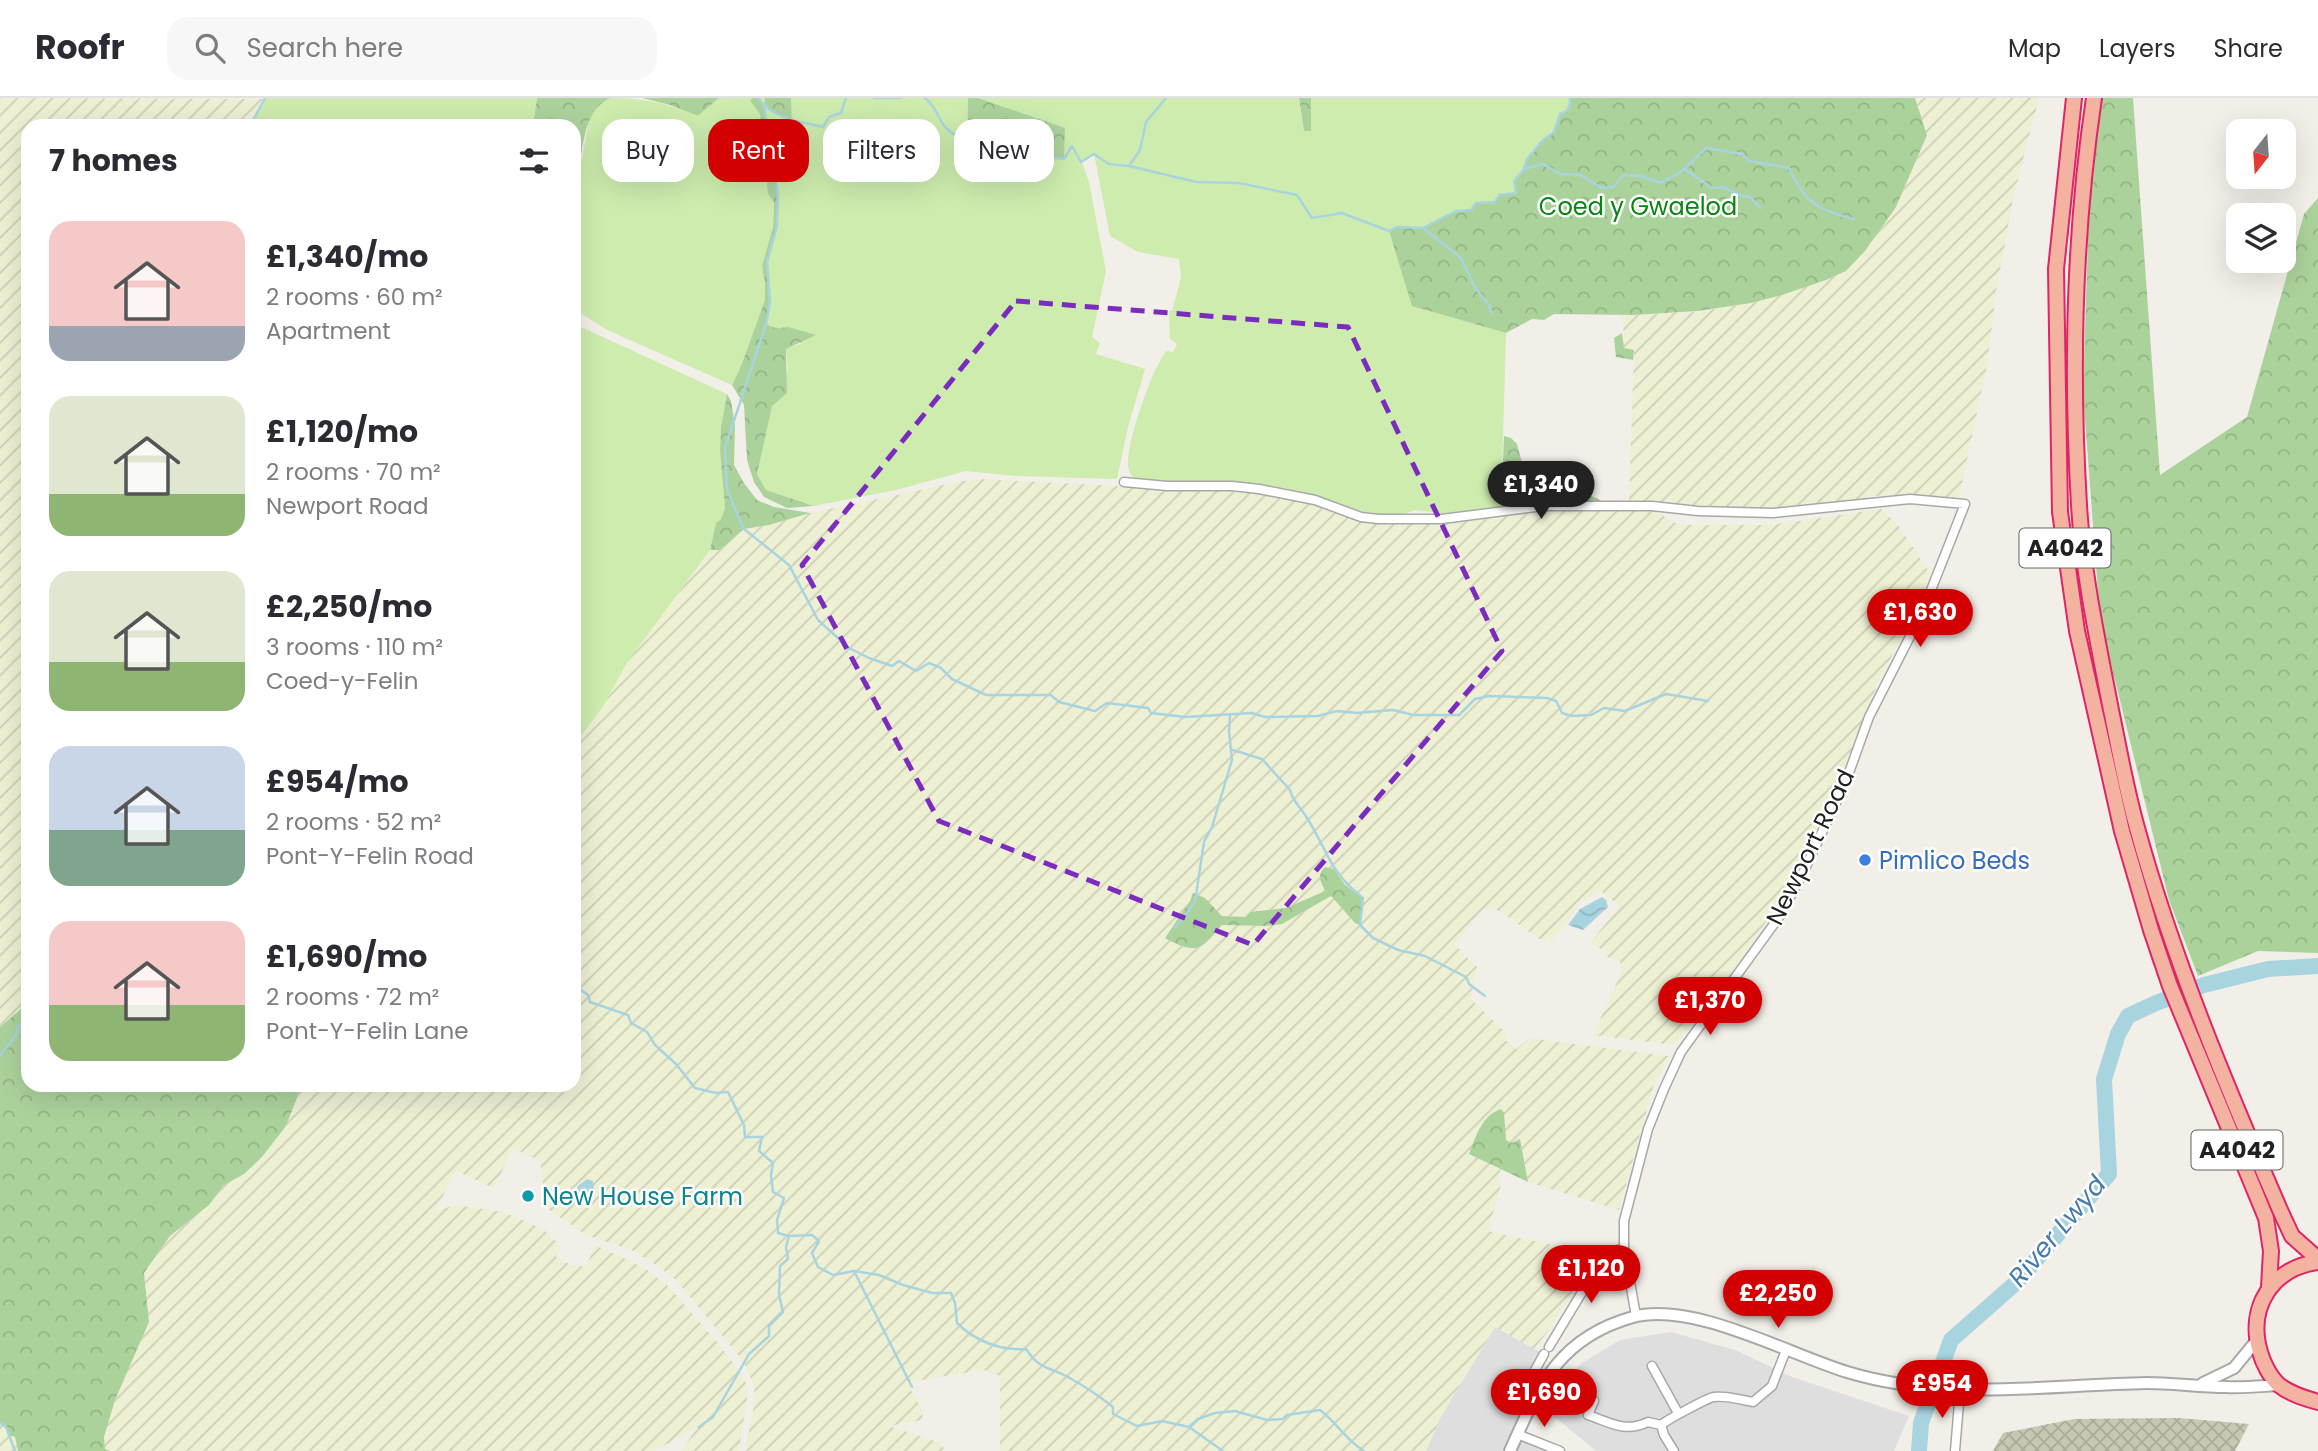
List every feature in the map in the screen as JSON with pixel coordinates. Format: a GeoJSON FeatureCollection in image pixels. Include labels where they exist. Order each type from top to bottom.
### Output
{"type":"FeatureCollection","features":[{"type":"Feature","properties":{"kind":"highway","name":"A4042"},"geometry":{"type":"LineString","coordinates":[[2074,98],[2056,269],[2060,513],[2077,631],[2122,831],[2170,986],[2266,1219],[2271,1251],[2269,1287]]}},
{"type":"Feature","properties":{"kind":"highway","name":"A4042"},"geometry":{"type":"LineString","coordinates":[[2094,98],[2087,146],[2077,266],[2079,507],[2093,620],[2136,827],[2185,980],[2292,1236],[2318,1261]]}},
{"type":"Feature","properties":{"kind":"highway"},"geometry":{"type":"LineString","coordinates":[[2318,1261],[2289,1271],[2269,1287],[2261,1300],[2256,1318],[2256,1340],[2264,1364],[2279,1385],[2298,1396],[2318,1402]]}},
{"type":"Feature","properties":{"kind":"street","name":"Newport Road"},"geometry":{"type":"LineString","coordinates":[[1125,482],[1259,489],[1315,500],[1361,517],[1378,519],[1442,519],[1544,506],[1652,506],[1698,511],[1773,513],[1805,512],[1910,499],[1965,504],[1922,613],[1869,717],[1846,781],[1803,873],[1764,938],[1681,1052],[1664,1088],[1648,1129],[1624,1221],[1624,1248],[1636,1316]]}},
{"type":"Feature","properties":{"kind":"street"},"geometry":{"type":"LineString","coordinates":[[1532,1404],[1524,1390],[1547,1350],[1605,1254],[1624,1248]]}},
{"type":"Feature","properties":{"kind":"street"},"geometry":{"type":"LineString","coordinates":[[1510,1451],[1542,1385],[1561,1357],[1582,1339],[1636,1316],[1670,1316],[1710,1323],[1847,1372],[1915,1387],[1961,1391],[2028,1391],[2147,1383],[2225,1387],[2279,1385]]}},
{"type":"Feature","properties":{"kind":"street"},"geometry":{"type":"LineString","coordinates":[[2199,1384],[2234,1368],[2256,1340]]}},
{"type":"Feature","properties":{"kind":"street"},"geometry":{"type":"LineString","coordinates":[[1661,1425],[1667,1419],[1688,1411],[1713,1396],[1753,1402],[1772,1386],[1786,1350]]}},
{"type":"Feature","properties":{"kind":"street"},"geometry":{"type":"LineString","coordinates":[[1652,1366],[1678,1413]]}},
{"type":"Feature","properties":{"kind":"street"},"geometry":{"type":"LineString","coordinates":[[1955,1451],[1961,1391]]}},
{"type":"Feature","properties":{"kind":"street"},"geometry":{"type":"LineString","coordinates":[[1594,1401],[1588,1415],[1623,1428],[1636,1428],[1648,1422],[1661,1425]]}},
{"type":"Feature","properties":{"kind":"street"},"geometry":{"type":"LineString","coordinates":[[1661,1425],[1674,1451]]}},
{"type":"Feature","properties":{"kind":"street"},"geometry":{"type":"LineString","coordinates":[[1517,1434],[1560,1451]]}},
{"type":"Feature","properties":{"kind":"highlighted area"},"geometry":{"type":"Polygon","coordinates":[[[1016,301],[1348,327],[1502,651],[1253,945],[939,821],[802,565],[1016,301]]]}},
{"type":"Feature","properties":{"kind":"shaded area"},"geometry":{"type":"Polygon","coordinates":[[[0,98],[265,99],[254,119],[21,119],[21,1009],[0,1027],[0,98]]]}},
{"type":"Feature","properties":{"kind":"shaded area"},"geometry":{"type":"Polygon","coordinates":[[[1915,98],[2039,98],[2014,194],[1997,286],[1987,365],[1959,498],[1874,496],[1849,503],[1796,509],[1629,503],[1634,351],[1624,348],[1623,315],[1698,312],[1751,303],[1826,280],[1846,271],[1896,207],[1927,135],[1915,98]]]}},
{"type":"Feature","properties":{"kind":"shaded area"},"geometry":{"type":"Polygon","coordinates":[[[979,479],[1258,493],[1332,508],[1352,519],[1371,523],[1441,524],[1545,511],[1647,510],[1657,512],[1679,525],[1771,525],[1881,509],[1898,525],[1930,573],[1913,617],[1880,678],[1823,821],[1763,927],[1718,991],[1673,1045],[1593,1035],[1623,969],[1620,962],[1605,956],[1607,952],[1590,943],[1620,906],[1601,891],[1582,901],[1552,941],[1548,938],[1545,943],[1491,908],[1485,909],[1454,944],[1477,967],[1471,999],[1507,1034],[1505,1040],[1517,1049],[1529,1038],[1669,1056],[1653,1087],[1619,1210],[1528,1182],[1520,1139],[1512,1143],[1506,1140],[1504,1113],[1501,1109],[1470,1154],[1501,1168],[1501,1185],[1488,1231],[1558,1246],[1587,1256],[1588,1262],[1549,1330],[1534,1349],[1495,1327],[1440,1418],[1426,1451],[1000,1451],[1000,1376],[984,1370],[909,1382],[922,1409],[923,1420],[889,1426],[941,1443],[945,1451],[745,1451],[755,1401],[754,1386],[744,1362],[677,1281],[658,1266],[634,1251],[586,1235],[542,1205],[544,1190],[540,1161],[513,1148],[494,1188],[456,1171],[435,1211],[456,1205],[498,1211],[545,1231],[561,1246],[556,1257],[571,1265],[586,1267],[595,1245],[643,1267],[668,1286],[718,1343],[745,1379],[748,1392],[739,1451],[681,1451],[697,1428],[654,1451],[105,1449],[104,1437],[115,1400],[149,1322],[144,1273],[170,1236],[209,1205],[224,1185],[262,1157],[286,1126],[299,1092],[581,1092],[581,736],[602,708],[628,661],[710,550],[720,550],[744,529],[979,479]],[[1334,869],[1325,891],[1286,908],[1250,912],[1246,917],[1222,916],[1204,898],[1193,893],[1165,938],[1205,946],[1222,925],[1282,924],[1331,896],[1355,923],[1345,885],[1334,869]]]}},
{"type":"Feature","properties":{"kind":"shaded area"},"geometry":{"type":"Polygon","coordinates":[[[1495,1327],[1544,1354],[1524,1389],[1532,1404],[1518,1434],[1560,1451],[1426,1451],[1440,1418],[1495,1327]]]}},
{"type":"Feature","properties":{"kind":"shaded area"},"geometry":{"type":"Polygon","coordinates":[[[1671,1332],[1735,1350],[1792,1377],[1909,1416],[1894,1451],[1596,1451],[1545,1409],[1582,1363],[1620,1340],[1671,1332]]]}},
{"type":"Feature","properties":{"kind":"shaded area"},"geometry":{"type":"Polygon","coordinates":[[[2179,1418],[2249,1424],[2235,1451],[1993,1451],[2003,1433],[2074,1419],[2179,1418]]]}},
{"type":"Feature","properties":{"kind":"shaded area"},"geometry":{"type":"Polygon","coordinates":[[[0,1423],[15,1437],[18,1451],[0,1451],[0,1423]]]}},
{"type":"Feature","properties":{"kind":"green space"},"geometry":{"type":"Polygon","coordinates":[[[265,98],[537,98],[534,119],[254,119],[265,98]]]}},
{"type":"Feature","properties":{"kind":"green space"},"geometry":{"type":"Polygon","coordinates":[[[537,98],[610,98],[593,114],[581,152],[581,119],[534,119],[537,98]]]}},
{"type":"Feature","properties":{"kind":"green space"},"geometry":{"type":"Polygon","coordinates":[[[610,98],[655,102],[698,116],[719,98],[752,98],[750,101],[760,114],[760,119],[708,119],[708,182],[770,182],[774,202],[773,227],[762,266],[765,300],[732,385],[607,330],[581,313],[581,162],[590,116],[598,104],[610,98]]]}},
{"type":"Feature","properties":{"kind":"green space"},"geometry":{"type":"Polygon","coordinates":[[[642,98],[719,98],[698,116],[642,98]]]}},
{"type":"Feature","properties":{"kind":"green space"},"geometry":{"type":"Polygon","coordinates":[[[752,98],[758,98],[764,106],[765,98],[791,98],[792,119],[764,107],[766,119],[760,119],[750,101],[752,98]]]}},
{"type":"Feature","properties":{"kind":"green space"},"geometry":{"type":"Polygon","coordinates":[[[758,98],[765,98],[764,107],[758,98]]]}},
{"type":"Feature","properties":{"kind":"green space"},"geometry":{"type":"Polygon","coordinates":[[[791,98],[968,98],[968,119],[954,119],[954,182],[1054,182],[1054,158],[1063,158],[1064,128],[1054,125],[1054,119],[1038,119],[978,98],[1299,98],[1304,130],[1311,130],[1311,98],[1570,98],[1570,104],[1565,112],[1560,114],[1554,132],[1543,140],[1527,159],[1524,169],[1514,181],[1516,193],[1499,195],[1495,202],[1476,203],[1471,210],[1456,211],[1423,228],[1397,227],[1389,231],[1413,306],[1506,333],[1501,508],[1448,514],[1415,510],[1404,514],[1376,515],[1304,494],[1136,480],[1128,466],[1131,440],[1147,390],[1160,361],[1166,351],[1173,352],[1177,344],[1170,339],[1169,311],[1172,311],[1181,278],[1179,259],[1138,252],[1110,236],[1094,154],[1082,162],[1089,182],[1106,271],[1092,337],[1100,343],[1096,354],[1145,369],[1128,427],[1117,479],[1016,476],[966,471],[896,490],[814,506],[766,490],[757,474],[759,456],[772,405],[788,369],[786,348],[801,344],[788,327],[776,328],[766,324],[770,302],[767,262],[777,226],[776,182],[809,182],[809,119],[792,119],[791,98]]]}},
{"type":"Feature","properties":{"kind":"green space"},"geometry":{"type":"Polygon","coordinates":[[[968,98],[978,98],[1039,119],[968,119],[968,98]]]}},
{"type":"Feature","properties":{"kind":"green space"},"geometry":{"type":"Polygon","coordinates":[[[1299,98],[1311,98],[1311,131],[1304,131],[1299,98]]]}},
{"type":"Feature","properties":{"kind":"green space","name":"Coed y Gwaelod"},"geometry":{"type":"Polygon","coordinates":[[[1570,98],[1915,98],[1927,135],[1896,207],[1865,251],[1846,271],[1782,295],[1698,311],[1633,315],[1554,314],[1544,320],[1532,319],[1506,333],[1412,306],[1389,231],[1397,227],[1423,228],[1456,211],[1471,210],[1476,203],[1495,202],[1499,195],[1516,193],[1514,181],[1524,169],[1527,159],[1543,140],[1554,132],[1560,114],[1565,112],[1570,104],[1570,98]]]}},
{"type":"Feature","properties":{"kind":"green space"},"geometry":{"type":"Polygon","coordinates":[[[2102,98],[2133,98],[2160,475],[2247,417],[2287,273],[2296,273],[2296,242],[2304,214],[2318,198],[2318,953],[2258,951],[2198,976],[2169,900],[2100,619],[2083,392],[2090,177],[2102,98]]]}},
{"type":"Feature","properties":{"kind":"green space"},"geometry":{"type":"Polygon","coordinates":[[[764,107],[790,119],[766,119],[764,107]]]}},
{"type":"Feature","properties":{"kind":"green space"},"geometry":{"type":"Polygon","coordinates":[[[1054,124],[1065,128],[1064,158],[1054,158],[1054,124]]]}},
{"type":"Feature","properties":{"kind":"green space"},"geometry":{"type":"Polygon","coordinates":[[[767,182],[776,182],[777,226],[767,262],[770,302],[766,324],[816,335],[786,349],[787,393],[772,406],[757,474],[766,490],[814,506],[787,508],[764,497],[754,482],[747,460],[744,405],[732,385],[765,300],[762,266],[773,227],[774,202],[768,194],[767,182]]]}},
{"type":"Feature","properties":{"kind":"green space"},"geometry":{"type":"Polygon","coordinates":[[[581,327],[727,394],[720,451],[725,508],[721,519],[716,523],[710,550],[628,661],[602,708],[581,736],[581,327]]]}},
{"type":"Feature","properties":{"kind":"green space"},"geometry":{"type":"Polygon","coordinates":[[[1622,333],[1624,348],[1634,350],[1633,360],[1616,357],[1614,338],[1622,333]]]}},
{"type":"Feature","properties":{"kind":"green space"},"geometry":{"type":"Polygon","coordinates":[[[727,394],[731,401],[735,426],[734,465],[744,483],[757,500],[774,507],[810,513],[744,529],[720,550],[710,550],[716,523],[721,519],[725,508],[720,451],[727,394]]]}},
{"type":"Feature","properties":{"kind":"green space"},"geometry":{"type":"Polygon","coordinates":[[[1504,436],[1517,444],[1529,489],[1578,493],[1603,502],[1537,503],[1501,508],[1504,436]]]}},
{"type":"Feature","properties":{"kind":"green space"},"geometry":{"type":"Polygon","coordinates":[[[1325,867],[1334,869],[1345,885],[1363,898],[1360,925],[1355,923],[1331,896],[1282,924],[1222,925],[1197,948],[1184,947],[1165,938],[1193,893],[1205,898],[1222,916],[1246,917],[1250,912],[1286,908],[1325,891],[1320,876],[1325,867]]]}},
{"type":"Feature","properties":{"kind":"green space"},"geometry":{"type":"Polygon","coordinates":[[[21,1009],[21,1092],[299,1092],[286,1126],[262,1157],[244,1174],[224,1185],[209,1205],[170,1236],[144,1273],[149,1322],[115,1400],[104,1437],[105,1449],[110,1451],[18,1451],[15,1437],[8,1435],[6,1427],[0,1423],[0,1027],[21,1009]]]}},
{"type":"Feature","properties":{"kind":"green space"},"geometry":{"type":"Polygon","coordinates":[[[1501,1109],[1504,1113],[1506,1140],[1512,1143],[1520,1139],[1528,1182],[1469,1154],[1484,1121],[1501,1109]]]}},
{"type":"Feature","properties":{"kind":"water"},"geometry":{"type":"Polygon","coordinates":[[[1602,897],[1608,907],[1583,930],[1568,925],[1580,909],[1602,897]]]}},
{"type":"Feature","properties":{"kind":"water"},"geometry":{"type":"Polygon","coordinates":[[[587,1179],[593,1181],[594,1188],[581,1200],[574,1199],[578,1186],[587,1179]]]}},
{"type":"Feature","properties":{"kind":"waterway"},"geometry":{"type":"LineString","coordinates":[[254,119],[265,98]]}},
{"type":"Feature","properties":{"kind":"waterway"},"geometry":{"type":"LineString","coordinates":[[758,98],[779,115],[823,127],[829,117],[841,113],[846,98]]}},
{"type":"Feature","properties":{"kind":"waterway"},"geometry":{"type":"LineString","coordinates":[[874,98],[901,98]]}},
{"type":"Feature","properties":{"kind":"waterway"},"geometry":{"type":"LineString","coordinates":[[925,98],[947,129],[958,137],[986,148],[1064,159],[1072,146],[1081,162],[1094,154],[1109,164],[1196,182],[1239,183],[1297,195],[1312,218],[1342,213],[1389,231],[1397,227],[1423,228],[1456,211],[1471,210],[1476,203],[1495,202],[1499,195],[1516,193],[1514,181],[1524,169],[1527,159],[1543,140],[1554,132],[1560,114],[1565,112],[1570,104],[1570,98]]}},
{"type":"Feature","properties":{"kind":"waterway"},"geometry":{"type":"LineString","coordinates":[[1129,166],[1140,150],[1146,122],[1166,98]]}},
{"type":"Feature","properties":{"kind":"waterway"},"geometry":{"type":"LineString","coordinates":[[764,106],[778,195],[777,226],[767,262],[770,302],[766,324],[725,448],[727,490],[744,529],[789,565],[818,620],[849,648],[892,666],[899,661],[916,671],[929,663],[941,668],[952,679],[986,695],[1051,695],[1059,702],[1095,711],[1107,703],[1148,708],[1151,713],[1185,717],[1252,713],[1265,717],[1318,716],[1337,711],[1357,713],[1393,710],[1413,715],[1459,715],[1475,699],[1489,696],[1547,698],[1556,701],[1562,713],[1571,716],[1591,715],[1604,708],[1625,711],[1666,694],[1708,701]]}},
{"type":"Feature","properties":{"kind":"waterway"},"geometry":{"type":"LineString","coordinates":[[1524,169],[1543,164],[1560,174],[1581,175],[1601,188],[1613,187],[1624,175],[1641,176],[1660,183],[1681,172],[1706,148],[1742,154],[1749,161],[1789,168],[1801,189],[1814,203],[1854,219]]}},
{"type":"Feature","properties":{"kind":"waterway"},"geometry":{"type":"LineString","coordinates":[[1686,170],[1712,188],[1722,187],[1748,196],[1761,208]]}},
{"type":"Feature","properties":{"kind":"waterway"},"geometry":{"type":"LineString","coordinates":[[1423,228],[1461,258],[1474,286],[1492,313]]}},
{"type":"Feature","properties":{"kind":"waterway"},"geometry":{"type":"LineString","coordinates":[[1176,927],[1195,902],[1204,842],[1212,827],[1232,760],[1230,716]]}},
{"type":"Feature","properties":{"kind":"waterway"},"geometry":{"type":"LineString","coordinates":[[1233,750],[1262,759],[1290,790],[1336,870],[1363,898],[1360,925],[1373,938],[1398,950],[1425,956],[1466,977],[1469,984],[1485,996]]}},
{"type":"Feature","properties":{"kind":"waterway","name":"River Lwyd"},"geometry":{"type":"LineString","coordinates":[[1919,1451],[1921,1423],[1951,1340],[2018,1281],[2109,1174],[2104,1079],[2118,1034],[2128,1016],[2204,985],[2268,969],[2318,966]]}},
{"type":"Feature","properties":{"kind":"waterway"},"geometry":{"type":"LineString","coordinates":[[581,990],[588,995],[590,1002],[628,1015],[631,1023],[647,1032],[655,1045],[676,1064],[695,1088],[716,1093],[728,1092],[744,1125],[745,1137],[762,1137],[759,1151],[773,1163],[773,1192],[784,1198],[777,1220],[778,1233],[789,1236],[812,1235],[819,1241],[812,1253],[818,1267],[833,1275],[854,1271],[879,1275],[932,1293],[951,1293],[957,1323],[972,1335],[989,1344],[1026,1349],[1040,1364],[1084,1387],[1113,1407],[1113,1414],[1137,1426],[1162,1421],[1189,1427],[1223,1451]]}},
{"type":"Feature","properties":{"kind":"waterway"},"geometry":{"type":"LineString","coordinates":[[0,1056],[21,1024]]}},
{"type":"Feature","properties":{"kind":"waterway"},"geometry":{"type":"LineString","coordinates":[[699,1427],[713,1417],[749,1354],[769,1336],[769,1326],[783,1312],[779,1295],[780,1266],[788,1259],[786,1247],[789,1236]]}},
{"type":"Feature","properties":{"kind":"waterway"},"geometry":{"type":"LineString","coordinates":[[854,1271],[912,1387]]}},
{"type":"Feature","properties":{"kind":"waterway"},"geometry":{"type":"LineString","coordinates":[[1189,1427],[1198,1419],[1215,1413],[1235,1411],[1267,1420],[1320,1410],[1364,1451]]}},
{"type":"Feature","properties":{"kind":"waterway"},"geometry":{"type":"LineString","coordinates":[[0,1423],[6,1427],[15,1451]]}},
{"type":"Feature","properties":{"kind":"place","name":"Pimlico Beds"},"geometry":{"type":"Point","coordinates":[1865,860]}},
{"type":"Feature","properties":{"kind":"place","name":"New House Farm"},"geometry":{"type":"Point","coordinates":[528,1196]}}]}
